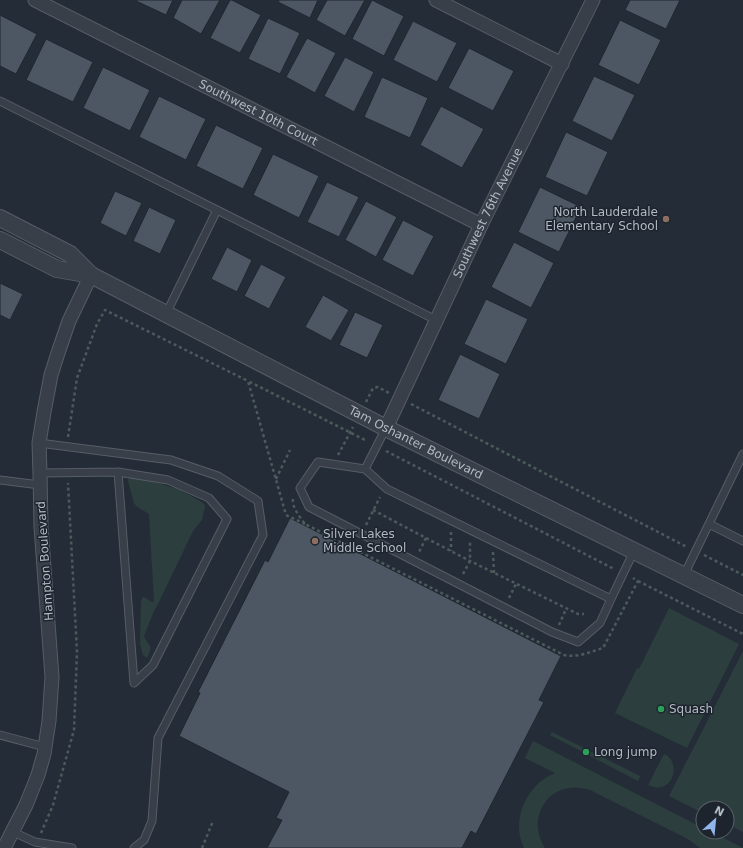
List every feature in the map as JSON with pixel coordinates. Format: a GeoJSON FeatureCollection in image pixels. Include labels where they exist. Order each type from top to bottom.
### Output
{"type":"FeatureCollection","features":[{"type":"Feature","properties":{"kind":"street","name":"Southwest 10th Court"},"geometry":{"type":"LineString","coordinates":[[35,0],[481,225]]}},
{"type":"Feature","properties":{"kind":"street"},"geometry":{"type":"LineString","coordinates":[[436,0],[562,64]]}},
{"type":"Feature","properties":{"kind":"street","name":"Southwest 76th Avenue"},"geometry":{"type":"LineString","coordinates":[[386,428],[481,225],[593,0]]}},
{"type":"Feature","properties":{"kind":"street","name":"Tam Oshanter Boulevard"},"geometry":{"type":"LineString","coordinates":[[0,218],[70,254],[91,275]]}},
{"type":"Feature","properties":{"kind":"street","name":"Tam Oshanter Boulevard"},"geometry":{"type":"LineString","coordinates":[[0,240],[57,269],[91,275],[386,428],[743,604]]}},
{"type":"Feature","properties":{"kind":"street","name":"Hampton Boulevard"},"geometry":{"type":"LineString","coordinates":[[4,848],[26,805],[38,775],[49,722],[52,677],[41,527],[39,443],[51,374],[69,321],[91,275]]}},
{"type":"Feature","properties":{"kind":"lane"},"geometry":{"type":"LineString","coordinates":[[0,101],[436,320]]}},
{"type":"Feature","properties":{"kind":"lane"},"geometry":{"type":"LineString","coordinates":[[166,314],[216,210]]}},
{"type":"Feature","properties":{"kind":"lane"},"geometry":{"type":"LineString","coordinates":[[365,469],[386,428]]}},
{"type":"Feature","properties":{"kind":"lane"},"geometry":{"type":"LineString","coordinates":[[39,443],[171,460],[218,476],[258,501],[263,535],[158,738],[152,820],[144,840],[134,848]]}},
{"type":"Feature","properties":{"kind":"lane"},"geometry":{"type":"LineString","coordinates":[[684,575],[743,454]]}},
{"type":"Feature","properties":{"kind":"lane"},"geometry":{"type":"LineString","coordinates":[[611,599],[388,489],[365,469],[318,462],[300,488],[309,506],[552,632],[578,642],[600,623],[634,551]]}},
{"type":"Feature","properties":{"kind":"lane"},"geometry":{"type":"LineString","coordinates":[[0,480],[40,479],[68,473],[118,472],[168,480],[209,498],[226,519],[153,665],[134,683],[118,472]]}},
{"type":"Feature","properties":{"kind":"lane"},"geometry":{"type":"LineString","coordinates":[[709,524],[743,541]]}},
{"type":"Feature","properties":{"kind":"lane"},"geometry":{"type":"LineString","coordinates":[[0,735],[45,747]]}},
{"type":"Feature","properties":{"kind":"lane"},"geometry":{"type":"LineString","coordinates":[[12,832],[37,842],[72,848]]}},
{"type":"Feature","properties":{"kind":"path"},"geometry":{"type":"LineString","coordinates":[[67,447],[77,378],[97,324],[105,310],[350,432]]}},
{"type":"Feature","properties":{"kind":"path"},"geometry":{"type":"LineString","coordinates":[[248,381],[286,515],[305,524]]}},
{"type":"Feature","properties":{"kind":"path"},"geometry":{"type":"LineString","coordinates":[[428,413],[743,575]]}},
{"type":"Feature","properties":{"kind":"path"},"geometry":{"type":"LineString","coordinates":[[276,479],[290,450]]}},
{"type":"Feature","properties":{"kind":"path"},"geometry":{"type":"LineString","coordinates":[[37,842],[53,805],[74,730],[77,652],[68,473]]}},
{"type":"Feature","properties":{"kind":"path"},"geometry":{"type":"LineString","coordinates":[[354,549],[385,487]]}},
{"type":"Feature","properties":{"kind":"path"},"geometry":{"type":"LineString","coordinates":[[373,510],[494,573],[578,614],[584,614]]}},
{"type":"Feature","properties":{"kind":"path"},"geometry":{"type":"LineString","coordinates":[[450,520],[451,551]]}},
{"type":"Feature","properties":{"kind":"path"},"geometry":{"type":"LineString","coordinates":[[458,583],[470,561],[470,530]]}},
{"type":"Feature","properties":{"kind":"path"},"geometry":{"type":"LineString","coordinates":[[407,575],[426,538]]}},
{"type":"Feature","properties":{"kind":"path"},"geometry":{"type":"LineString","coordinates":[[492,541],[494,573]]}},
{"type":"Feature","properties":{"kind":"path"},"geometry":{"type":"LineString","coordinates":[[638,581],[743,634]]}},
{"type":"Feature","properties":{"kind":"path"},"geometry":{"type":"LineString","coordinates":[[202,848],[213,821]]}},
{"type":"Feature","properties":{"kind":"shaded area"},"geometry":{"type":"Polygon","coordinates":[[[133,476],[178,489],[200,501],[205,506],[202,520],[193,531],[154,611],[144,636],[150,646],[150,651],[147,658],[143,655],[140,644],[142,598],[144,597],[154,602],[149,514],[136,506],[134,503],[128,481],[129,477],[133,476]]]}},
{"type":"Feature","properties":{"kind":"shaded area"},"geometry":{"type":"Polygon","coordinates":[[[669,608],[739,644],[687,748],[615,713],[637,668],[639,669],[669,608]]]}},
{"type":"Feature","properties":{"kind":"shaded area"},"geometry":{"type":"Polygon","coordinates":[[[743,651],[743,832],[735,828],[735,800],[695,800],[695,809],[669,796],[743,651]]]}},
{"type":"Feature","properties":{"kind":"shaded area","name":"Long jump"},"geometry":{"type":"Polygon","coordinates":[[[552,732],[640,776],[638,781],[550,735],[552,732]]]}},
{"type":"Feature","properties":{"kind":"shaded area"},"geometry":{"type":"Polygon","coordinates":[[[533,741],[695,824],[695,840],[728,840],[743,848],[700,848],[688,839],[590,790],[576,787],[564,789],[554,794],[545,802],[540,812],[538,823],[539,836],[545,848],[524,848],[519,829],[525,801],[537,785],[555,773],[525,758],[533,741]]]}},
{"type":"Feature","properties":{"kind":"shaded area"},"geometry":{"type":"Polygon","coordinates":[[[664,754],[670,758],[673,763],[674,770],[672,777],[664,786],[657,787],[648,785],[664,754]]]}},
{"type":"Feature","properties":{"kind":"building"},"geometry":{"type":"Polygon","coordinates":[[[173,0],[166,15],[136,1],[173,0]]]}},
{"type":"Feature","properties":{"kind":"building"},"geometry":{"type":"Polygon","coordinates":[[[182,0],[220,0],[201,34],[173,18],[182,0]]]}},
{"type":"Feature","properties":{"kind":"building"},"geometry":{"type":"Polygon","coordinates":[[[230,0],[261,15],[240,53],[210,38],[230,0]]]}},
{"type":"Feature","properties":{"kind":"building"},"geometry":{"type":"Polygon","coordinates":[[[279,0],[318,0],[310,18],[278,2],[279,0]]]}},
{"type":"Feature","properties":{"kind":"building"},"geometry":{"type":"Polygon","coordinates":[[[327,0],[365,0],[345,36],[316,20],[327,0]]]}},
{"type":"Feature","properties":{"kind":"building"},"geometry":{"type":"Polygon","coordinates":[[[372,0],[404,16],[384,56],[352,39],[372,0]]]}},
{"type":"Feature","properties":{"kind":"building"},"geometry":{"type":"Polygon","coordinates":[[[630,0],[680,0],[666,29],[625,10],[630,0]]]}},
{"type":"Feature","properties":{"kind":"building"},"geometry":{"type":"Polygon","coordinates":[[[0,15],[37,34],[16,74],[0,66],[0,15]]]}},
{"type":"Feature","properties":{"kind":"building"},"geometry":{"type":"Polygon","coordinates":[[[268,18],[300,33],[280,74],[248,59],[268,18]]]}},
{"type":"Feature","properties":{"kind":"building"},"geometry":{"type":"Polygon","coordinates":[[[620,20],[661,40],[639,85],[598,65],[620,20]]]}},
{"type":"Feature","properties":{"kind":"building"},"geometry":{"type":"Polygon","coordinates":[[[413,21],[457,43],[437,82],[393,60],[413,21]]]}},
{"type":"Feature","properties":{"kind":"building"},"geometry":{"type":"Polygon","coordinates":[[[307,38],[336,53],[315,93],[286,77],[307,38]]]}},
{"type":"Feature","properties":{"kind":"building"},"geometry":{"type":"Polygon","coordinates":[[[46,39],[93,62],[73,102],[26,80],[46,39]]]}},
{"type":"Feature","properties":{"kind":"building"},"geometry":{"type":"Polygon","coordinates":[[[469,48],[514,71],[493,111],[448,88],[469,48]]]}},
{"type":"Feature","properties":{"kind":"building"},"geometry":{"type":"Polygon","coordinates":[[[345,57],[374,72],[354,112],[324,96],[345,57]]]}},
{"type":"Feature","properties":{"kind":"building"},"geometry":{"type":"Polygon","coordinates":[[[103,67],[150,90],[130,131],[83,108],[103,67]]]}},
{"type":"Feature","properties":{"kind":"building"},"geometry":{"type":"Polygon","coordinates":[[[594,76],[635,95],[612,141],[572,121],[594,76]]]}},
{"type":"Feature","properties":{"kind":"building"},"geometry":{"type":"Polygon","coordinates":[[[382,77],[428,98],[410,138],[364,117],[382,77]]]}},
{"type":"Feature","properties":{"kind":"building"},"geometry":{"type":"Polygon","coordinates":[[[159,96],[206,119],[186,160],[139,137],[159,96]]]}},
{"type":"Feature","properties":{"kind":"building"},"geometry":{"type":"Polygon","coordinates":[[[441,106],[484,129],[462,168],[420,145],[441,106]]]}},
{"type":"Feature","properties":{"kind":"building"},"geometry":{"type":"Polygon","coordinates":[[[216,125],[263,148],[243,189],[196,166],[216,125]]]}},
{"type":"Feature","properties":{"kind":"building"},"geometry":{"type":"Polygon","coordinates":[[[566,132],[608,152],[587,196],[545,177],[566,132]]]}},
{"type":"Feature","properties":{"kind":"building"},"geometry":{"type":"Polygon","coordinates":[[[273,154],[319,176],[299,218],[253,195],[273,154]]]}},
{"type":"Feature","properties":{"kind":"building"},"geometry":{"type":"Polygon","coordinates":[[[327,182],[359,197],[339,237],[307,222],[327,182]]]}},
{"type":"Feature","properties":{"kind":"building"},"geometry":{"type":"Polygon","coordinates":[[[540,187],[581,207],[559,252],[518,232],[540,187]]]}},
{"type":"Feature","properties":{"kind":"building"},"geometry":{"type":"Polygon","coordinates":[[[115,191],[142,203],[126,236],[100,223],[115,191]]]}},
{"type":"Feature","properties":{"kind":"building"},"geometry":{"type":"Polygon","coordinates":[[[366,201],[397,217],[376,257],[345,240],[366,201]]]}},
{"type":"Feature","properties":{"kind":"building"},"geometry":{"type":"Polygon","coordinates":[[[149,207],[176,220],[160,254],[133,241],[149,207]]]}},
{"type":"Feature","properties":{"kind":"building"},"geometry":{"type":"Polygon","coordinates":[[[403,220],[434,236],[413,276],[382,260],[403,220]]]}},
{"type":"Feature","properties":{"kind":"building"},"geometry":{"type":"Polygon","coordinates":[[[514,242],[554,263],[531,308],[491,287],[514,242]]]}},
{"type":"Feature","properties":{"kind":"building"},"geometry":{"type":"Polygon","coordinates":[[[227,247],[252,260],[237,292],[211,279],[227,247]]]}},
{"type":"Feature","properties":{"kind":"building"},"geometry":{"type":"Polygon","coordinates":[[[261,264],[286,277],[269,309],[244,296],[261,264]]]}},
{"type":"Feature","properties":{"kind":"building"},"geometry":{"type":"Polygon","coordinates":[[[0,283],[23,294],[10,320],[0,315],[0,283]]]}},
{"type":"Feature","properties":{"kind":"building"},"geometry":{"type":"Polygon","coordinates":[[[323,295],[349,310],[331,341],[305,327],[323,295]]]}},
{"type":"Feature","properties":{"kind":"building"},"geometry":{"type":"Polygon","coordinates":[[[486,299],[528,319],[506,364],[464,344],[486,299]]]}},
{"type":"Feature","properties":{"kind":"building"},"geometry":{"type":"Polygon","coordinates":[[[355,312],[383,325],[367,358],[339,345],[355,312]]]}},
{"type":"Feature","properties":{"kind":"building"},"geometry":{"type":"Polygon","coordinates":[[[460,354],[500,374],[479,419],[438,400],[460,354]]]}},
{"type":"Feature","properties":{"kind":"building","name":"Silver Lakes Middle School"},"geometry":{"type":"Polygon","coordinates":[[[290,518],[561,656],[539,700],[544,702],[476,834],[471,831],[462,848],[267,848],[282,820],[276,818],[289,792],[179,736],[200,693],[198,692],[265,560],[268,562],[290,518]]]}},
{"type":"Feature","properties":{"kind":"place","name":"North Lauderdale Elementary School"},"geometry":{"type":"Point","coordinates":[666,219]}},
{"type":"Feature","properties":{"kind":"place","name":"Silver Lakes Middle School"},"geometry":{"type":"Point","coordinates":[315,541]}},
{"type":"Feature","properties":{"kind":"place","name":"Squash"},"geometry":{"type":"Point","coordinates":[661,709]}},
{"type":"Feature","properties":{"kind":"place","name":"Long jump"},"geometry":{"type":"Point","coordinates":[586,752]}}]}
